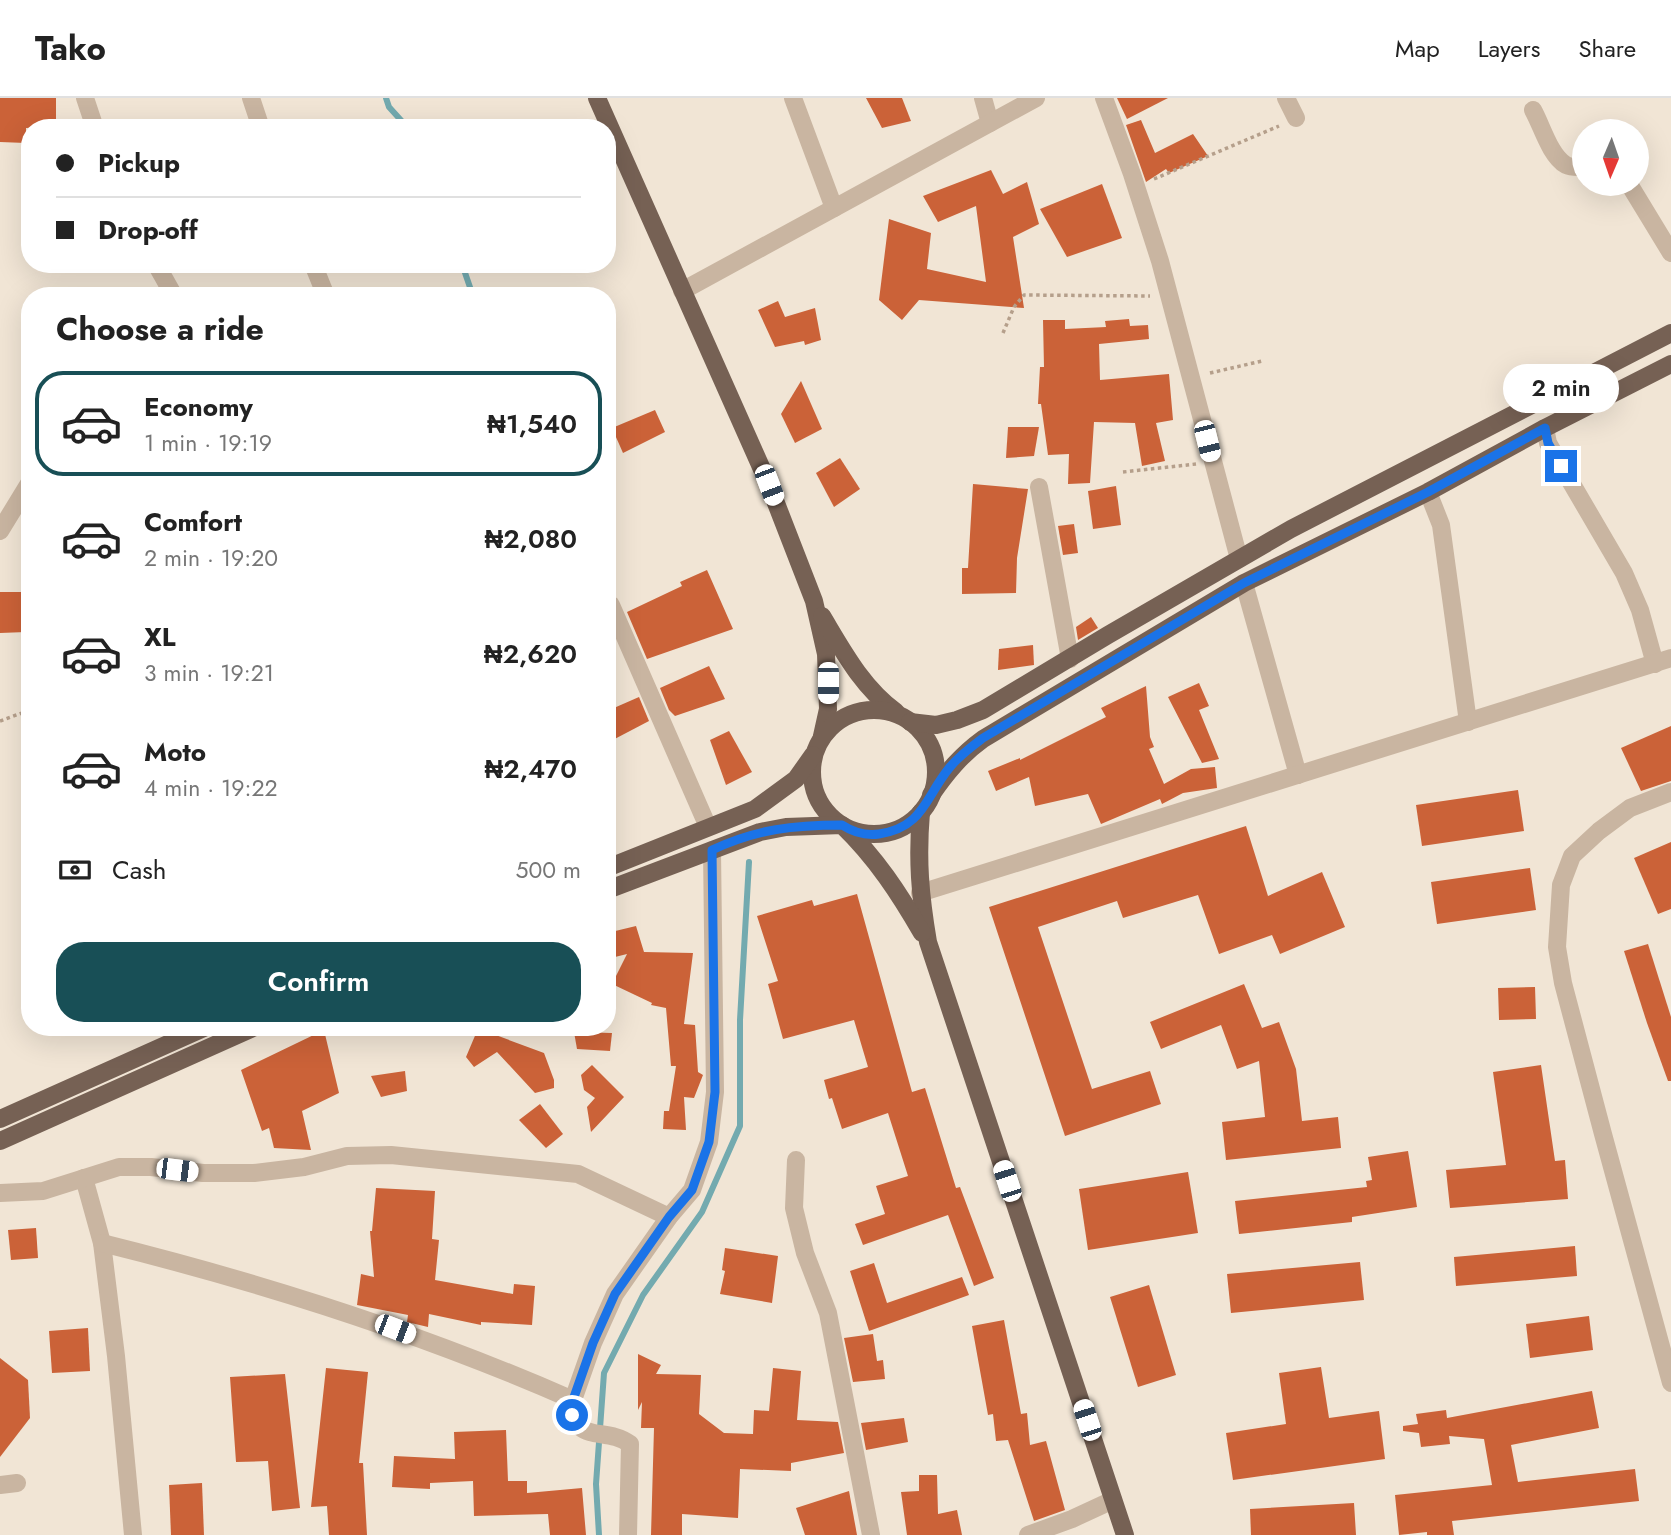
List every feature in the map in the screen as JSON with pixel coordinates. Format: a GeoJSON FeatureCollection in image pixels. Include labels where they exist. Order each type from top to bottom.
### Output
{"type":"FeatureCollection","features":[{"type":"Feature","properties":{"kind":"main road"},"geometry":{"type":"LineString","coordinates":[[597,98],[606,119]]}},
{"type":"Feature","properties":{"kind":"main road"},"geometry":{"type":"LineString","coordinates":[[616,141],[769,485],[814,601],[826,654],[828,709],[822,736],[813,755],[796,779],[776,795],[755,809],[616,864]]}},
{"type":"Feature","properties":{"kind":"main road"},"geometry":{"type":"LineString","coordinates":[[822,736],[837,721],[857,712],[879,710],[936,725],[983,710],[1303,523],[1671,333]]}},
{"type":"Feature","properties":{"kind":"main road"},"geometry":{"type":"LineString","coordinates":[[813,755],[811,777],[816,798],[829,816],[850,830],[871,835],[893,832],[912,822],[949,768],[983,738],[1244,583],[1428,492],[1671,363]]}},
{"type":"Feature","properties":{"kind":"main road"},"geometry":{"type":"LineString","coordinates":[[814,601],[864,683],[880,701],[917,727],[930,744],[936,765],[935,787],[931,795]]}},
{"type":"Feature","properties":{"kind":"main road"},"geometry":{"type":"LineString","coordinates":[[921,812],[918,863],[928,942],[1125,1535]]}},
{"type":"Feature","properties":{"kind":"main road"},"geometry":{"type":"LineString","coordinates":[[616,887],[733,840],[773,829],[842,825],[883,869],[928,942]]}},
{"type":"Feature","properties":{"kind":"main road"},"geometry":{"type":"LineString","coordinates":[[0,1119],[186,1036]]}},
{"type":"Feature","properties":{"kind":"main road"},"geometry":{"type":"LineString","coordinates":[[0,1141],[235,1036]]}},
{"type":"Feature","properties":{"kind":"street"},"geometry":{"type":"LineString","coordinates":[[85,98],[92,119]]}},
{"type":"Feature","properties":{"kind":"street"},"geometry":{"type":"LineString","coordinates":[[251,98],[258,119]]}},
{"type":"Feature","properties":{"kind":"street"},"geometry":{"type":"LineString","coordinates":[[793,98],[834,208]]}},
{"type":"Feature","properties":{"kind":"street"},"geometry":{"type":"LineString","coordinates":[[983,98],[990,123]]}},
{"type":"Feature","properties":{"kind":"street"},"geometry":{"type":"LineString","coordinates":[[682,291],[1036,98]]}},
{"type":"Feature","properties":{"kind":"street"},"geometry":{"type":"LineString","coordinates":[[1104,98],[1136,186],[1170,296],[1239,559]]}},
{"type":"Feature","properties":{"kind":"street"},"geometry":{"type":"LineString","coordinates":[[1286,98],[1296,118]]}},
{"type":"Feature","properties":{"kind":"street"},"geometry":{"type":"LineString","coordinates":[[1534,110],[1554,150],[1564,164],[1572,167]]}},
{"type":"Feature","properties":{"kind":"street"},"geometry":{"type":"LineString","coordinates":[[1636,196],[1671,253]]}},
{"type":"Feature","properties":{"kind":"street"},"geometry":{"type":"LineString","coordinates":[[920,893],[1663,661],[1624,573],[1548,443],[1545,428]]}},
{"type":"Feature","properties":{"kind":"street"},"geometry":{"type":"LineString","coordinates":[[1039,487],[1070,659]]}},
{"type":"Feature","properties":{"kind":"street"},"geometry":{"type":"LineString","coordinates":[[1428,492],[1441,525],[1468,722]]}},
{"type":"Feature","properties":{"kind":"street"},"geometry":{"type":"LineString","coordinates":[[0,531],[21,497]]}},
{"type":"Feature","properties":{"kind":"street"},"geometry":{"type":"LineString","coordinates":[[1244,583],[1298,775]]}},
{"type":"Feature","properties":{"kind":"street"},"geometry":{"type":"LineString","coordinates":[[616,616],[708,827]]}},
{"type":"Feature","properties":{"kind":"street"},"geometry":{"type":"LineString","coordinates":[[1671,792],[1630,808],[1572,856],[1561,886],[1557,947],[1563,983],[1599,1121],[1671,1383]]}},
{"type":"Feature","properties":{"kind":"street"},"geometry":{"type":"LineString","coordinates":[[628,1535],[631,1444],[622,1438],[587,1433],[572,1415],[573,1400],[593,1343],[615,1294],[669,1217],[692,1190],[709,1142],[715,1092],[712,850]]}},
{"type":"Feature","properties":{"kind":"street"},"geometry":{"type":"LineString","coordinates":[[0,1193],[43,1191],[119,1167],[151,1167],[203,1173],[254,1173],[304,1167],[347,1156],[391,1155],[578,1174],[669,1217]]}},
{"type":"Feature","properties":{"kind":"street"},"geometry":{"type":"LineString","coordinates":[[796,1160],[794,1209],[805,1253],[828,1314],[871,1535]]}},
{"type":"Feature","properties":{"kind":"street"},"geometry":{"type":"LineString","coordinates":[[83,1178],[102,1243],[133,1535]]}},
{"type":"Feature","properties":{"kind":"street"},"geometry":{"type":"LineString","coordinates":[[102,1243],[272,1288],[371,1320],[514,1374],[573,1400]]}},
{"type":"Feature","properties":{"kind":"street"},"geometry":{"type":"LineString","coordinates":[[1028,1535],[1113,1500]]}},
{"type":"Feature","properties":{"kind":"path"},"geometry":{"type":"LineString","coordinates":[[1136,186],[1296,118]]}},
{"type":"Feature","properties":{"kind":"path"},"geometry":{"type":"LineString","coordinates":[[1003,333],[1014,307],[1024,295],[1170,296]]}},
{"type":"Feature","properties":{"kind":"path"},"geometry":{"type":"LineString","coordinates":[[1191,377],[1262,361]]}},
{"type":"Feature","properties":{"kind":"path"},"geometry":{"type":"LineString","coordinates":[[1123,472],[1212,462]]}},
{"type":"Feature","properties":{"kind":"path"},"geometry":{"type":"LineString","coordinates":[[0,721],[21,713]]}},
{"type":"Feature","properties":{"kind":"building"},"geometry":{"type":"Polygon","coordinates":[[[0,98],[56,98],[56,119],[21,119],[21,143],[0,142],[0,98]]]}},
{"type":"Feature","properties":{"kind":"building"},"geometry":{"type":"Polygon","coordinates":[[[866,98],[902,98],[911,121],[882,128],[866,98]]]}},
{"type":"Feature","properties":{"kind":"building"},"geometry":{"type":"Polygon","coordinates":[[[1117,98],[1168,98],[1127,119],[1117,98]]]}},
{"type":"Feature","properties":{"kind":"building"},"geometry":{"type":"Polygon","coordinates":[[[1141,120],[1155,153],[1193,134],[1208,156],[1169,173],[1166,169],[1146,182],[1126,125],[1141,120]]]}},
{"type":"Feature","properties":{"kind":"building"},"geometry":{"type":"Polygon","coordinates":[[[991,170],[1003,194],[1027,182],[1039,224],[1013,237],[1024,308],[919,300],[902,320],[879,300],[889,219],[931,233],[927,269],[986,282],[976,206],[938,222],[923,196],[991,170]]]}},
{"type":"Feature","properties":{"kind":"building"},"geometry":{"type":"Polygon","coordinates":[[[1102,184],[1122,238],[1067,257],[1040,209],[1102,184]]]}},
{"type":"Feature","properties":{"kind":"building"},"geometry":{"type":"Polygon","coordinates":[[[778,301],[785,317],[815,308],[821,340],[805,345],[804,341],[775,347],[758,310],[778,301]]]}},
{"type":"Feature","properties":{"kind":"building"},"geometry":{"type":"Polygon","coordinates":[[[1129,319],[1130,326],[1148,325],[1149,339],[1099,344],[1100,380],[1169,374],[1173,420],[1156,423],[1165,461],[1142,466],[1135,423],[1094,422],[1090,483],[1068,484],[1069,454],[1048,455],[1041,404],[1038,404],[1040,367],[1044,367],[1043,320],[1065,320],[1065,329],[1106,327],[1105,321],[1129,319]]]}},
{"type":"Feature","properties":{"kind":"building"},"geometry":{"type":"Polygon","coordinates":[[[801,381],[822,429],[795,443],[781,414],[801,381]]]}},
{"type":"Feature","properties":{"kind":"building"},"geometry":{"type":"Polygon","coordinates":[[[655,410],[665,432],[623,453],[616,437],[616,426],[655,410]]]}},
{"type":"Feature","properties":{"kind":"building"},"geometry":{"type":"Polygon","coordinates":[[[1008,427],[1039,427],[1034,456],[1006,458],[1008,427]]]}},
{"type":"Feature","properties":{"kind":"building"},"geometry":{"type":"Polygon","coordinates":[[[840,458],[860,489],[834,507],[816,473],[840,458]]]}},
{"type":"Feature","properties":{"kind":"building"},"geometry":{"type":"Polygon","coordinates":[[[973,484],[1028,489],[1017,558],[1016,593],[962,594],[962,568],[968,568],[973,484]]]}},
{"type":"Feature","properties":{"kind":"building"},"geometry":{"type":"Polygon","coordinates":[[[1116,486],[1121,525],[1093,529],[1088,491],[1116,486]]]}},
{"type":"Feature","properties":{"kind":"building"},"geometry":{"type":"Polygon","coordinates":[[[1074,524],[1078,553],[1063,555],[1058,526],[1074,524]]]}},
{"type":"Feature","properties":{"kind":"building"},"geometry":{"type":"Polygon","coordinates":[[[707,570],[733,629],[647,659],[627,612],[682,586],[680,582],[707,570]]]}},
{"type":"Feature","properties":{"kind":"building"},"geometry":{"type":"Polygon","coordinates":[[[0,592],[21,592],[21,632],[0,633],[0,592]]]}},
{"type":"Feature","properties":{"kind":"building"},"geometry":{"type":"Polygon","coordinates":[[[1091,617],[1098,628],[1078,640],[1076,627],[1091,617]]]}},
{"type":"Feature","properties":{"kind":"building"},"geometry":{"type":"Polygon","coordinates":[[[1033,645],[1034,665],[998,670],[999,649],[1033,645]]]}},
{"type":"Feature","properties":{"kind":"building"},"geometry":{"type":"Polygon","coordinates":[[[709,666],[725,699],[675,716],[669,710],[660,688],[709,666]]]}},
{"type":"Feature","properties":{"kind":"building"},"geometry":{"type":"Polygon","coordinates":[[[1199,683],[1209,706],[1199,710],[1219,759],[1202,763],[1168,697],[1199,683]]]}},
{"type":"Feature","properties":{"kind":"building"},"geometry":{"type":"Polygon","coordinates":[[[1146,686],[1150,737],[1154,747],[1149,749],[1164,784],[1191,769],[1215,767],[1217,788],[1183,793],[1162,804],[1160,799],[1101,824],[1088,794],[1035,806],[1029,777],[996,791],[988,771],[1020,760],[1106,717],[1101,708],[1146,686]]]}},
{"type":"Feature","properties":{"kind":"building"},"geometry":{"type":"Polygon","coordinates":[[[639,697],[649,721],[616,738],[616,707],[639,697]]]}},
{"type":"Feature","properties":{"kind":"building"},"geometry":{"type":"Polygon","coordinates":[[[1671,726],[1671,781],[1641,791],[1621,748],[1671,726]]]}},
{"type":"Feature","properties":{"kind":"building"},"geometry":{"type":"Polygon","coordinates":[[[729,731],[752,772],[726,785],[710,740],[729,731]]]}},
{"type":"Feature","properties":{"kind":"building"},"geometry":{"type":"Polygon","coordinates":[[[1518,790],[1524,831],[1422,846],[1416,805],[1518,790]]]}},
{"type":"Feature","properties":{"kind":"building"},"geometry":{"type":"Polygon","coordinates":[[[1246,826],[1268,896],[1322,872],[1345,927],[1280,954],[1272,935],[1219,954],[1198,895],[1123,918],[1117,901],[1038,927],[1092,1089],[1150,1071],[1161,1104],[1065,1136],[989,907],[1246,826]]]}},
{"type":"Feature","properties":{"kind":"building"},"geometry":{"type":"Polygon","coordinates":[[[1671,842],[1671,909],[1658,914],[1634,858],[1671,842]]]}},
{"type":"Feature","properties":{"kind":"building"},"geometry":{"type":"Polygon","coordinates":[[[1530,868],[1536,910],[1437,924],[1431,882],[1530,868]]]}},
{"type":"Feature","properties":{"kind":"building"},"geometry":{"type":"Polygon","coordinates":[[[857,894],[912,1092],[925,1088],[956,1188],[960,1187],[994,1278],[974,1286],[948,1215],[863,1245],[855,1224],[885,1214],[876,1186],[908,1176],[888,1113],[842,1129],[832,1098],[829,1099],[824,1080],[868,1067],[854,1020],[783,1039],[768,984],[778,981],[757,916],[812,900],[814,906],[857,894]]]}},
{"type":"Feature","properties":{"kind":"building"},"geometry":{"type":"Polygon","coordinates":[[[636,926],[644,952],[693,953],[684,1024],[695,1025],[698,1072],[703,1075],[694,1098],[684,1097],[686,1130],[663,1129],[664,1111],[669,1111],[676,1066],[671,1066],[666,1008],[651,1005],[652,1003],[616,986],[616,976],[627,954],[616,957],[616,931],[636,926]]]}},
{"type":"Feature","properties":{"kind":"building"},"geometry":{"type":"Polygon","coordinates":[[[1648,944],[1671,1017],[1671,1081],[1668,1081],[1647,1023],[1624,951],[1648,944]]]}},
{"type":"Feature","properties":{"kind":"building"},"geometry":{"type":"Polygon","coordinates":[[[1244,984],[1262,1028],[1279,1022],[1296,1069],[1302,1121],[1338,1117],[1341,1148],[1226,1160],[1222,1122],[1265,1117],[1259,1061],[1237,1069],[1221,1025],[1161,1049],[1150,1022],[1244,984]]]}},
{"type":"Feature","properties":{"kind":"building"},"geometry":{"type":"Polygon","coordinates":[[[1535,987],[1536,1019],[1499,1020],[1498,988],[1535,987]]]}},
{"type":"Feature","properties":{"kind":"building"},"geometry":{"type":"Polygon","coordinates":[[[312,1036],[325,1036],[339,1093],[302,1111],[311,1150],[274,1148],[269,1128],[262,1131],[241,1070],[312,1036]]]}},
{"type":"Feature","properties":{"kind":"building"},"geometry":{"type":"Polygon","coordinates":[[[475,1036],[498,1036],[544,1053],[554,1080],[554,1088],[535,1093],[497,1052],[474,1067],[466,1057],[475,1036]]]}},
{"type":"Feature","properties":{"kind":"building"},"geometry":{"type":"Polygon","coordinates":[[[575,1036],[612,1036],[610,1051],[577,1049],[575,1036]]]}},
{"type":"Feature","properties":{"kind":"building"},"geometry":{"type":"Polygon","coordinates":[[[592,1065],[624,1097],[591,1132],[587,1107],[595,1098],[584,1090],[581,1075],[592,1065]]]}},
{"type":"Feature","properties":{"kind":"building"},"geometry":{"type":"Polygon","coordinates":[[[1541,1065],[1555,1161],[1565,1160],[1568,1199],[1450,1208],[1446,1170],[1506,1165],[1493,1072],[1541,1065]]]}},
{"type":"Feature","properties":{"kind":"building"},"geometry":{"type":"Polygon","coordinates":[[[405,1071],[407,1091],[381,1097],[371,1076],[405,1071]]]}},
{"type":"Feature","properties":{"kind":"building"},"geometry":{"type":"Polygon","coordinates":[[[540,1104],[563,1134],[546,1148],[519,1120],[540,1104]]]}},
{"type":"Feature","properties":{"kind":"building"},"geometry":{"type":"Polygon","coordinates":[[[1408,1151],[1417,1207],[1352,1217],[1352,1222],[1239,1234],[1235,1201],[1367,1187],[1366,1181],[1372,1180],[1368,1157],[1408,1151]]]}},
{"type":"Feature","properties":{"kind":"building"},"geometry":{"type":"Polygon","coordinates":[[[1188,1172],[1198,1233],[1088,1250],[1079,1189],[1188,1172]]]}},
{"type":"Feature","properties":{"kind":"building"},"geometry":{"type":"Polygon","coordinates":[[[376,1188],[435,1191],[432,1239],[439,1240],[435,1280],[513,1294],[514,1284],[535,1286],[532,1325],[481,1322],[481,1325],[429,1314],[428,1327],[407,1322],[408,1315],[357,1305],[361,1274],[374,1277],[370,1231],[376,1188]]]}},
{"type":"Feature","properties":{"kind":"building"},"geometry":{"type":"Polygon","coordinates":[[[36,1228],[38,1258],[11,1260],[8,1230],[36,1228]]]}},
{"type":"Feature","properties":{"kind":"building"},"geometry":{"type":"Polygon","coordinates":[[[1575,1246],[1577,1276],[1456,1286],[1454,1257],[1575,1246]]]}},
{"type":"Feature","properties":{"kind":"building"},"geometry":{"type":"Polygon","coordinates":[[[725,1248],[778,1256],[772,1303],[720,1294],[725,1271],[722,1270],[725,1248]]]}},
{"type":"Feature","properties":{"kind":"building"},"geometry":{"type":"Polygon","coordinates":[[[1360,1262],[1364,1300],[1231,1313],[1227,1274],[1360,1262]]]}},
{"type":"Feature","properties":{"kind":"building"},"geometry":{"type":"Polygon","coordinates":[[[874,1263],[887,1303],[962,1277],[969,1295],[869,1331],[850,1271],[874,1263]]]}},
{"type":"Feature","properties":{"kind":"building"},"geometry":{"type":"Polygon","coordinates":[[[1149,1285],[1176,1375],[1138,1387],[1110,1297],[1149,1285]]]}},
{"type":"Feature","properties":{"kind":"building"},"geometry":{"type":"Polygon","coordinates":[[[1589,1316],[1593,1350],[1530,1358],[1526,1324],[1589,1316]]]}},
{"type":"Feature","properties":{"kind":"building"},"geometry":{"type":"Polygon","coordinates":[[[1004,1320],[1021,1414],[1027,1413],[1030,1445],[1046,1441],[1065,1510],[1034,1521],[1008,1440],[996,1441],[993,1414],[988,1415],[972,1326],[1004,1320]]]}},
{"type":"Feature","properties":{"kind":"building"},"geometry":{"type":"Polygon","coordinates":[[[88,1328],[90,1371],[52,1373],[49,1331],[88,1328]]]}},
{"type":"Feature","properties":{"kind":"building"},"geometry":{"type":"Polygon","coordinates":[[[873,1334],[877,1361],[883,1360],[885,1379],[853,1382],[844,1338],[873,1334]]]}},
{"type":"Feature","properties":{"kind":"building"},"geometry":{"type":"Polygon","coordinates":[[[638,1354],[661,1365],[656,1374],[701,1375],[699,1414],[724,1433],[753,1434],[754,1410],[769,1411],[773,1368],[801,1371],[797,1420],[838,1422],[844,1453],[791,1463],[791,1471],[740,1469],[738,1518],[682,1514],[682,1535],[651,1535],[654,1428],[641,1428],[642,1402],[638,1410],[638,1354]]]}},
{"type":"Feature","properties":{"kind":"building"},"geometry":{"type":"Polygon","coordinates":[[[0,1358],[28,1380],[30,1418],[0,1457],[0,1358]]]}},
{"type":"Feature","properties":{"kind":"building"},"geometry":{"type":"Polygon","coordinates":[[[1321,1367],[1329,1418],[1379,1411],[1385,1459],[1233,1480],[1226,1433],[1286,1424],[1279,1373],[1321,1367]]]}},
{"type":"Feature","properties":{"kind":"building"},"geometry":{"type":"Polygon","coordinates":[[[326,1368],[368,1372],[359,1463],[363,1463],[367,1535],[329,1535],[327,1506],[311,1507],[326,1368]]]}},
{"type":"Feature","properties":{"kind":"building"},"geometry":{"type":"Polygon","coordinates":[[[285,1374],[300,1508],[272,1511],[268,1461],[236,1462],[230,1377],[285,1374]]]}},
{"type":"Feature","properties":{"kind":"building"},"geometry":{"type":"Polygon","coordinates":[[[1592,1391],[1599,1428],[1511,1445],[1518,1482],[1635,1469],[1639,1501],[1452,1521],[1454,1535],[1427,1535],[1427,1532],[1399,1535],[1395,1495],[1492,1485],[1484,1439],[1449,1436],[1450,1444],[1421,1447],[1419,1433],[1403,1431],[1403,1426],[1418,1424],[1416,1414],[1446,1410],[1447,1418],[1592,1391]]]}},
{"type":"Feature","properties":{"kind":"building"},"geometry":{"type":"Polygon","coordinates":[[[904,1418],[908,1442],[866,1450],[861,1423],[904,1418]]]}},
{"type":"Feature","properties":{"kind":"building"},"geometry":{"type":"Polygon","coordinates":[[[506,1430],[508,1481],[527,1481],[527,1493],[582,1488],[586,1535],[550,1535],[548,1514],[474,1516],[473,1481],[430,1483],[430,1489],[392,1487],[394,1456],[455,1459],[454,1432],[506,1430]]]}},
{"type":"Feature","properties":{"kind":"building"},"geometry":{"type":"Polygon","coordinates":[[[919,1475],[937,1475],[938,1514],[957,1510],[962,1535],[907,1535],[901,1492],[919,1491],[919,1475]]]}},
{"type":"Feature","properties":{"kind":"building"},"geometry":{"type":"Polygon","coordinates":[[[202,1483],[204,1535],[171,1535],[169,1485],[202,1483]]]}},
{"type":"Feature","properties":{"kind":"building"},"geometry":{"type":"Polygon","coordinates":[[[849,1491],[857,1535],[805,1535],[796,1508],[849,1491]]]}},
{"type":"Feature","properties":{"kind":"building"},"geometry":{"type":"Polygon","coordinates":[[[1354,1503],[1356,1535],[1251,1535],[1250,1509],[1354,1503]]]}},
{"type":"Feature","properties":{"kind":"waterway"},"geometry":{"type":"LineString","coordinates":[[386,98],[389,107],[400,119]]}},
{"type":"Feature","properties":{"kind":"waterway"},"geometry":{"type":"LineString","coordinates":[[465,273],[470,287]]}},
{"type":"Feature","properties":{"kind":"waterway"},"geometry":{"type":"LineString","coordinates":[[599,1535],[596,1484],[604,1373],[643,1295],[702,1212],[740,1126],[740,1020],[749,862]]}},
{"type":"Feature","properties":{"kind":"route"},"geometry":{"type":"LineString","coordinates":[[572,1415],[573,1400],[593,1343],[615,1294],[669,1217],[692,1190],[709,1142],[715,1092],[712,850],[733,840],[786,827],[842,825],[850,830],[871,835],[893,832],[912,822],[927,806],[949,768],[983,738],[1244,583],[1428,492],[1545,428],[1548,443],[1561,466]]}}]}
